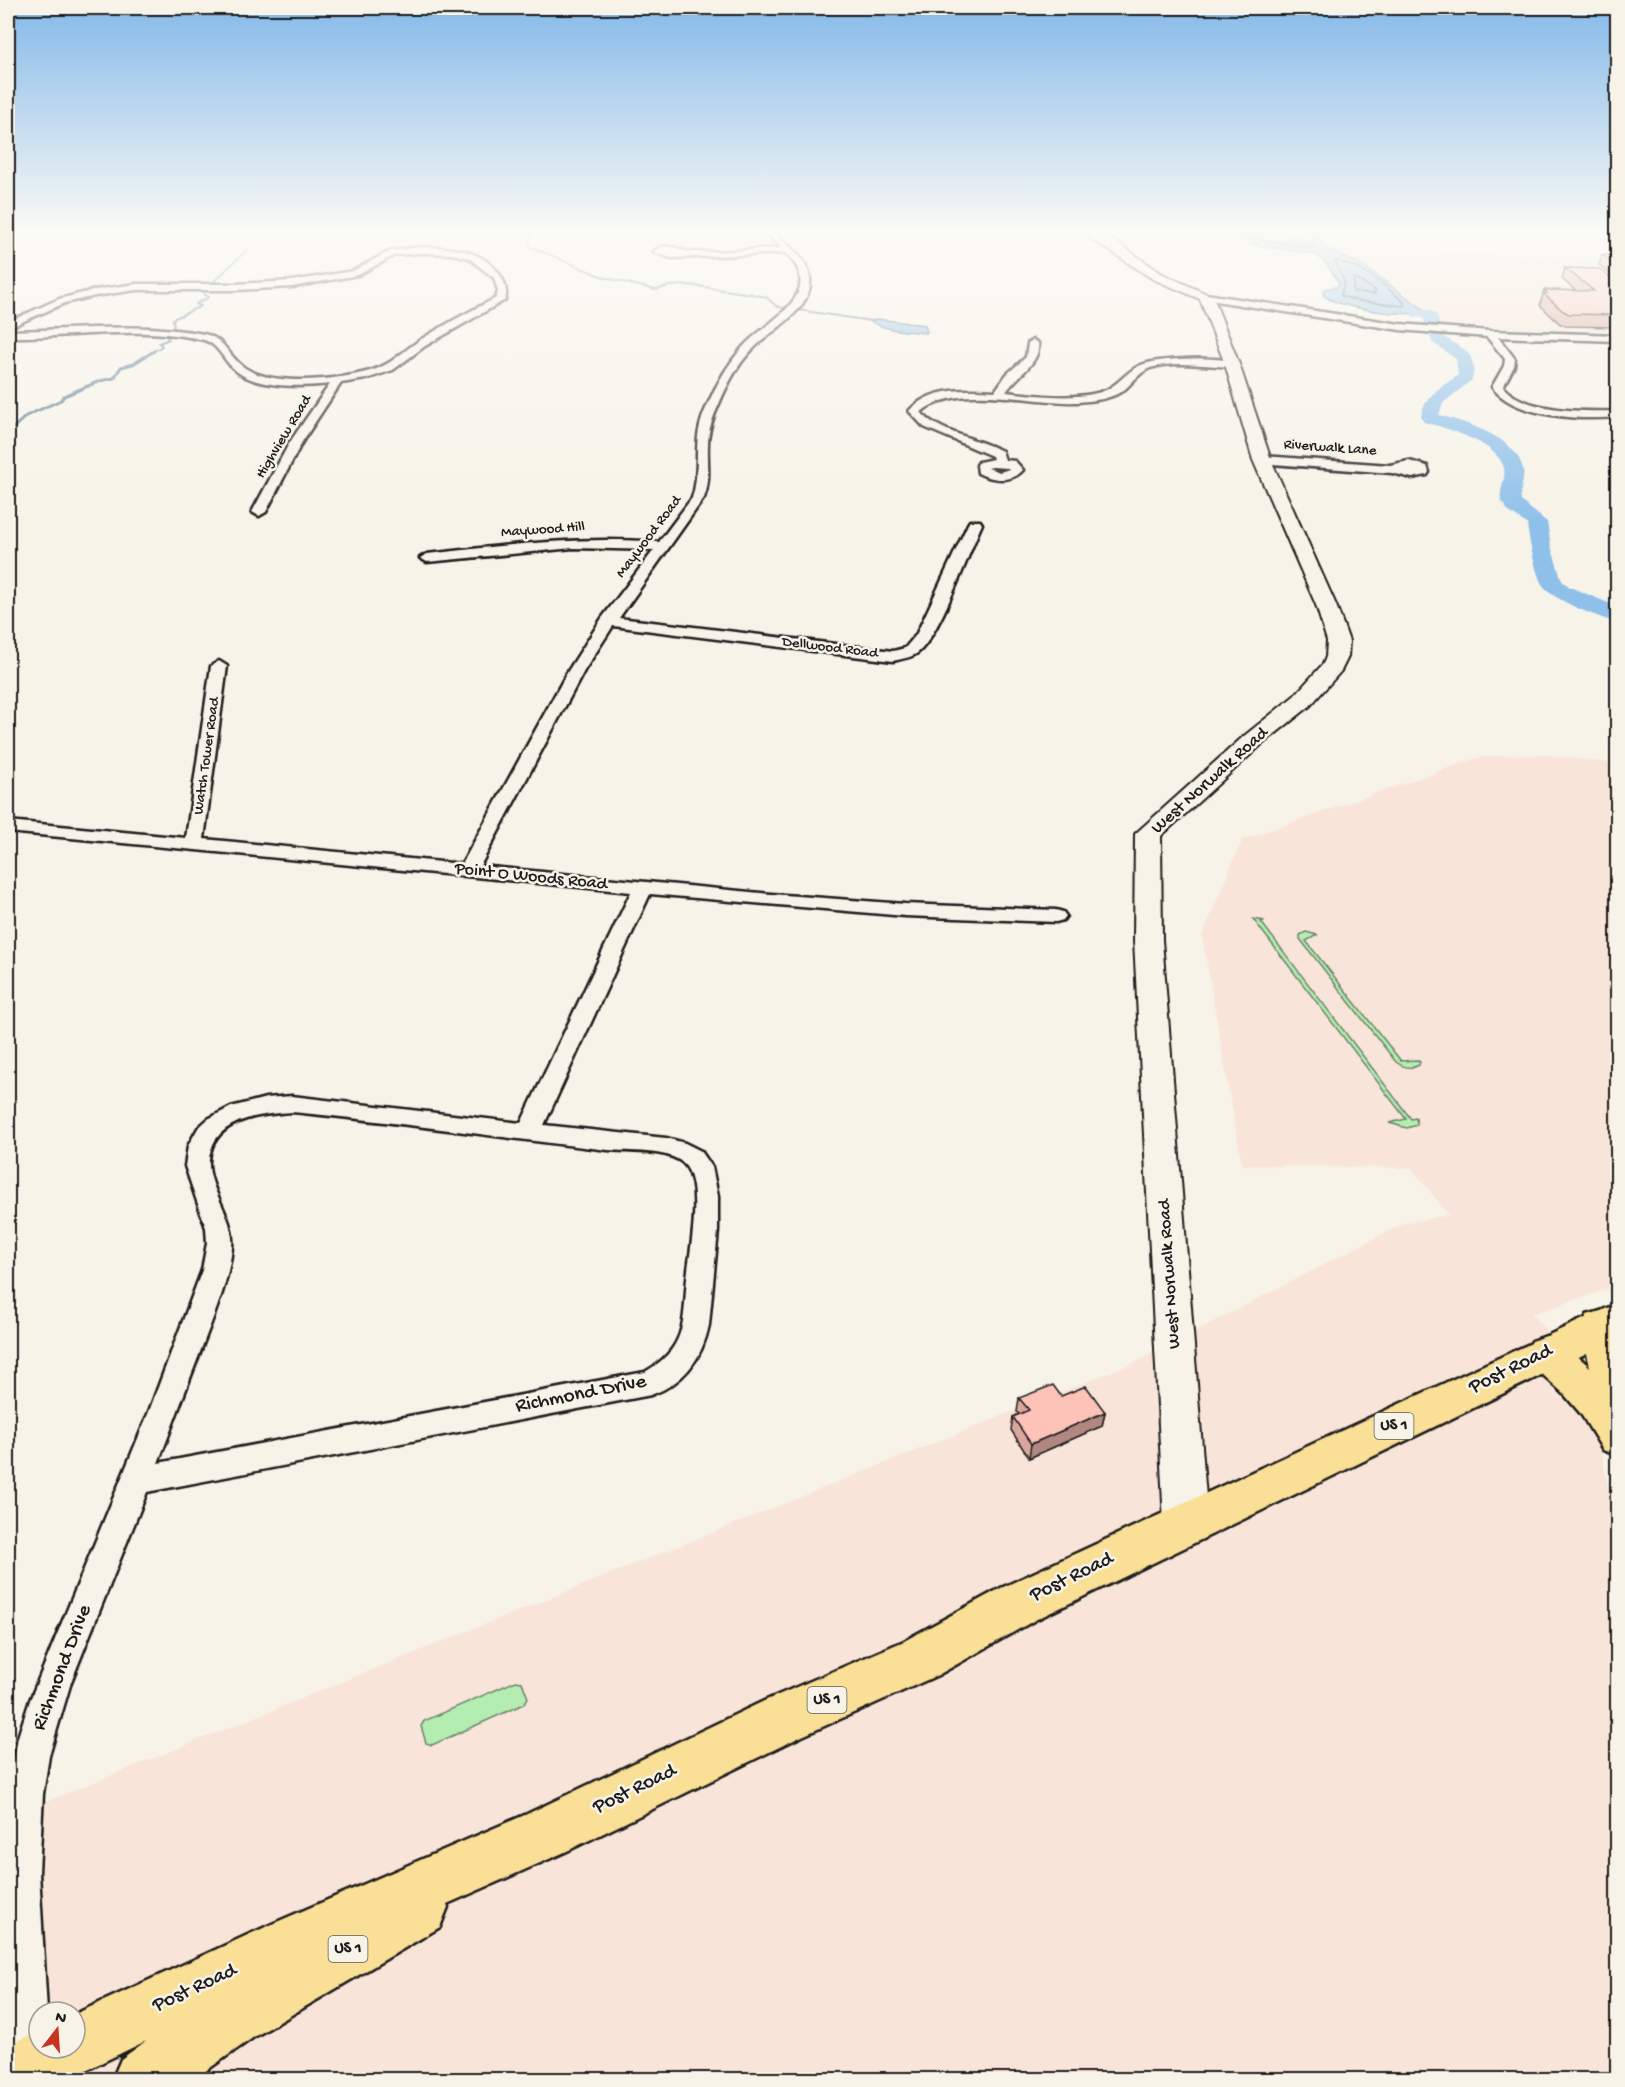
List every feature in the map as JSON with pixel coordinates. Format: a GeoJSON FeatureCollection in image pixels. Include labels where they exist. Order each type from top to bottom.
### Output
{"type":"FeatureCollection","features":[{"type":"Feature","properties":{"kind":"main road","name":"West Norwalk Road"},"geometry":{"type":"LineString","coordinates":[[1186,1523],[1148,940],[1148,834],[1302,700],[1333,666],[1337,657],[1338,640],[1304,546],[1262,460],[1232,364],[1219,329]]}},
{"type":"Feature","properties":{"kind":"main road","name":"Post Road"},"geometry":{"type":"LineString","coordinates":[[43,2062],[302,1939],[546,1833],[782,1719],[921,1658],[1018,1604],[1609,1323]]}},
{"type":"Feature","properties":{"kind":"main road"},"geometry":{"type":"LineString","coordinates":[[1609,1323],[1617,1394]]}},
{"type":"Feature","properties":{"kind":"main road"},"geometry":{"type":"LineString","coordinates":[[1546,1353],[1585,1388],[1608,1418],[1617,1437]]}},
{"type":"Feature","properties":{"kind":"main road","name":"Post Road"},"geometry":{"type":"LineString","coordinates":[[142,2079],[233,2016],[546,1833]]}},
{"type":"Feature","properties":{"kind":"street"},"geometry":{"type":"LineString","coordinates":[[8,334],[171,334],[214,340],[220,344],[240,370],[261,379],[338,380],[369,375],[390,368],[444,329]]}},
{"type":"Feature","properties":{"kind":"street","name":"Maywood Road"},"geometry":{"type":"LineString","coordinates":[[468,870],[576,671],[608,621],[693,506],[704,480],[702,443],[713,406],[749,346],[769,329]]}},
{"type":"Feature","properties":{"kind":"street"},"geometry":{"type":"LineString","coordinates":[[1431,329],[1616,339]]}},
{"type":"Feature","properties":{"kind":"street"},"geometry":{"type":"LineString","coordinates":[[1490,334],[1510,359],[1509,366],[1497,387],[1502,394],[1524,404],[1562,412],[1591,415],[1617,414]]}},
{"type":"Feature","properties":{"kind":"street"},"geometry":{"type":"LineString","coordinates":[[998,395],[1011,376],[1032,358],[1035,352],[1027,340]]}},
{"type":"Feature","properties":{"kind":"street"},"geometry":{"type":"LineString","coordinates":[[999,462],[998,454],[987,446],[933,428],[918,419],[915,411],[921,404],[940,396],[998,395],[1079,399],[1100,396],[1116,390],[1139,369],[1150,365],[1232,364]]}},
{"type":"Feature","properties":{"kind":"street","name":"Highview Road"},"geometry":{"type":"LineString","coordinates":[[259,512],[296,442],[338,380]]}},
{"type":"Feature","properties":{"kind":"street","name":"Riverwalk Lane"},"geometry":{"type":"LineString","coordinates":[[1262,460],[1395,469]]}},
{"type":"Feature","properties":{"kind":"street","name":"Dellwood Road"},"geometry":{"type":"LineString","coordinates":[[608,621],[894,656],[901,655],[911,651],[922,636],[940,603],[975,524]]}},
{"type":"Feature","properties":{"kind":"street","name":"Maywood Hill"},"geometry":{"type":"LineString","coordinates":[[427,558],[515,547],[567,544],[662,546]]}},
{"type":"Feature","properties":{"kind":"street","name":"Watch Tower Road"},"geometry":{"type":"LineString","coordinates":[[194,845],[219,666]]}},
{"type":"Feature","properties":{"kind":"street","name":"Point O Woods Road"},"geometry":{"type":"LineString","coordinates":[[8,826],[643,888],[894,909],[1056,916]]}},
{"type":"Feature","properties":{"kind":"street"},"geometry":{"type":"LineString","coordinates":[[528,1134],[643,888]]}},
{"type":"Feature","properties":{"kind":"street","name":"Richmond Drive"},"geometry":{"type":"LineString","coordinates":[[43,2062],[21,1896],[20,1849],[23,1799],[32,1753],[45,1712],[137,1480],[215,1270],[219,1230],[196,1158],[199,1148],[212,1129],[237,1113],[255,1107],[292,1104],[528,1134],[668,1148],[691,1156],[698,1163],[707,1206],[696,1323],[690,1349],[676,1368],[651,1383],[137,1480]]}},
{"type":"Feature","properties":{"kind":"shaded area"},"geometry":{"type":"Polygon","coordinates":[[[1463,329],[1617,329],[1617,336],[1463,329]]]}},
{"type":"Feature","properties":{"kind":"shaded area"},"geometry":{"type":"Polygon","coordinates":[[[1548,755],[1617,764],[1617,1286],[1532,1314],[1587,1370],[1617,1535],[1617,2079],[48,2080],[65,2060],[87,2060],[87,2000],[40,2000],[40,1804],[1138,1361],[1404,1223],[1449,1215],[1411,1168],[1242,1165],[1202,936],[1242,840],[1477,758],[1548,755]]]}},
{"type":"Feature","properties":{"kind":"green space"},"geometry":{"type":"Polygon","coordinates":[[[1253,919],[1265,921],[1261,922],[1411,1119],[1416,1118],[1417,1125],[1407,1128],[1389,1123],[1406,1119],[1253,919]]]}},
{"type":"Feature","properties":{"kind":"green space"},"geometry":{"type":"Polygon","coordinates":[[[1306,932],[1317,935],[1306,941],[1401,1061],[1416,1060],[1420,1062],[1419,1065],[1407,1067],[1396,1062],[1300,939],[1300,935],[1306,932]]]}},
{"type":"Feature","properties":{"kind":"green space"},"geometry":{"type":"Polygon","coordinates":[[[516,1681],[522,1682],[528,1698],[524,1704],[432,1745],[426,1743],[421,1726],[424,1721],[516,1681]]]}},
{"type":"Feature","properties":{"kind":"water"},"geometry":{"type":"Polygon","coordinates":[[[893,329],[926,329],[927,332],[926,333],[893,329]]]}},
{"type":"Feature","properties":{"kind":"building"},"geometry":{"type":"Polygon","coordinates":[[[1053,1385],[1061,1396],[1086,1386],[1105,1412],[1031,1444],[1013,1417],[1029,1410],[1019,1398],[1053,1385]]]}},
{"type":"Feature","properties":{"kind":"waterway"},"geometry":{"type":"LineString","coordinates":[[152,352],[162,346],[159,343],[169,339],[166,336],[174,332],[174,329]]}},
{"type":"Feature","properties":{"kind":"waterway"},"geometry":{"type":"LineString","coordinates":[[1434,329],[1437,339],[1463,357],[1466,377],[1437,399],[1430,411],[1430,418],[1477,435],[1489,441],[1508,457],[1514,471],[1511,501],[1516,508],[1537,522],[1540,546],[1552,583],[1562,592],[1618,616]]}},
{"type":"Feature","properties":{"kind":"waterway"},"geometry":{"type":"LineString","coordinates":[[8,433],[26,416],[61,400],[64,396],[100,381],[114,378],[121,367],[133,364],[154,351]]}},
{"type":"Feature","properties":{"kind":"waterway"},"geometry":{"type":"LineString","coordinates":[[8,482],[11,484],[8,487]]}}]}
